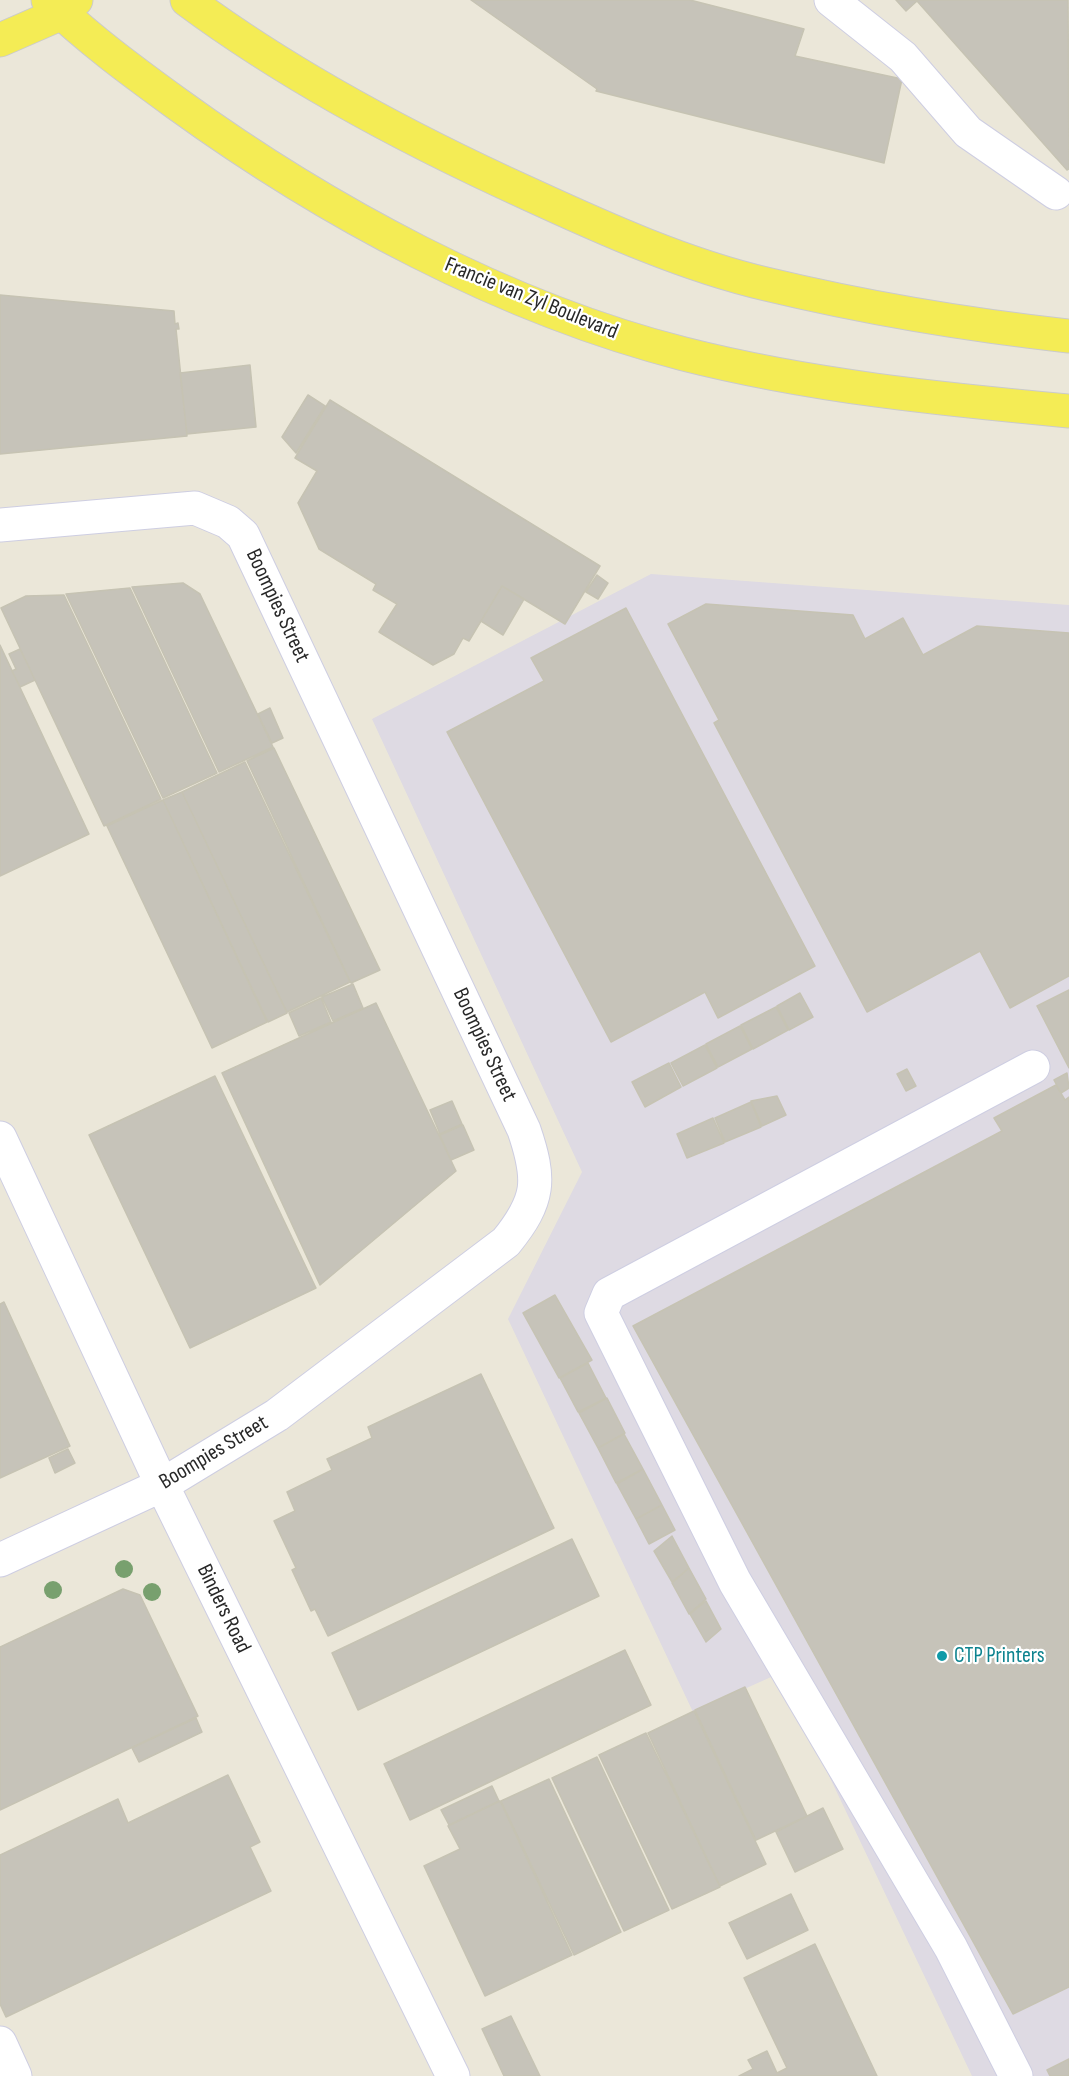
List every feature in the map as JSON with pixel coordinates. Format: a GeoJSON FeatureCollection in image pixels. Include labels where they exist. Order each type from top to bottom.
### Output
{"type":"FeatureCollection","features":[{"type":"Feature","properties":{"kind":"main road"},"geometry":{"type":"LineString","coordinates":[[188,0],[243,39],[336,96],[461,163],[590,222],[678,256],[765,284],[985,327],[1069,336]]}},
{"type":"Feature","properties":{"kind":"main road"},"geometry":{"type":"LineString","coordinates":[[228,0],[243,39]]}},
{"type":"Feature","properties":{"kind":"main road"},"geometry":{"type":"LineString","coordinates":[[0,40],[62,4]]}},
{"type":"Feature","properties":{"kind":"main road","name":"Francie van Zyl Boulevard"},"geometry":{"type":"LineString","coordinates":[[62,4],[136,75],[240,150],[363,222],[443,264],[582,323],[683,354],[782,376],[912,396],[1069,411]]}},
{"type":"Feature","properties":{"kind":"street"},"geometry":{"type":"LineString","coordinates":[[831,0],[903,57],[968,132],[1056,193]]}},
{"type":"Feature","properties":{"kind":"street","name":"Boompies Street"},"geometry":{"type":"LineString","coordinates":[[0,525],[195,508],[228,522],[243,535],[524,1130],[534,1158],[536,1185],[525,1218],[506,1242],[277,1415],[162,1485],[0,1560]]}},
{"type":"Feature","properties":{"kind":"street"},"geometry":{"type":"LineString","coordinates":[[1016,2076],[951,1948],[735,1582],[601,1313],[609,1294],[1033,1067]]}},
{"type":"Feature","properties":{"kind":"street","name":"Binders Road"},"geometry":{"type":"LineString","coordinates":[[0,1138],[162,1485],[453,2076]]}},
{"type":"Feature","properties":{"kind":"street"},"geometry":{"type":"LineString","coordinates":[[0,2043],[15,2076]]}},
{"type":"Feature","properties":{"kind":"shaded area"},"geometry":{"type":"Polygon","coordinates":[[[651,574],[1069,605],[1069,2076],[972,2076],[780,1673],[693,1712],[508,1319],[582,1172],[372,719],[651,574]]]}},
{"type":"Feature","properties":{"kind":"building"},"geometry":{"type":"Polygon","coordinates":[[[471,0],[690,0],[804,29],[795,56],[902,79],[884,163],[596,91],[597,89],[471,0]]]}},
{"type":"Feature","properties":{"kind":"building"},"geometry":{"type":"Polygon","coordinates":[[[896,0],[1068,0],[1069,169],[1067,170],[917,1],[906,11],[896,0]]]}},
{"type":"Feature","properties":{"kind":"building"},"geometry":{"type":"Polygon","coordinates":[[[0,295],[174,311],[175,324],[178,323],[179,329],[176,329],[187,436],[0,454],[0,295]]]}},
{"type":"Feature","properties":{"kind":"building"},"geometry":{"type":"Polygon","coordinates":[[[250,365],[256,427],[187,434],[180,373],[250,365]]]}},
{"type":"Feature","properties":{"kind":"building"},"geometry":{"type":"Polygon","coordinates":[[[308,395],[325,406],[296,453],[282,437],[308,395]]]}},
{"type":"Feature","properties":{"kind":"building"},"geometry":{"type":"Polygon","coordinates":[[[330,400],[600,566],[565,624],[502,586],[469,641],[463,638],[454,654],[433,665],[379,632],[397,604],[373,590],[376,584],[319,549],[298,503],[317,471],[295,458],[330,400]]]}},
{"type":"Feature","properties":{"kind":"building"},"geometry":{"type":"Polygon","coordinates":[[[597,575],[608,583],[598,599],[586,592],[597,575]]]}},
{"type":"Feature","properties":{"kind":"building"},"geometry":{"type":"Polygon","coordinates":[[[183,583],[200,594],[273,747],[219,772],[132,587],[183,583]]]}},
{"type":"Feature","properties":{"kind":"building"},"geometry":{"type":"Polygon","coordinates":[[[502,586],[524,599],[503,635],[481,621],[502,586]]]}},
{"type":"Feature","properties":{"kind":"building"},"geometry":{"type":"Polygon","coordinates":[[[130,588],[217,773],[163,798],[66,594],[130,588]]]}},
{"type":"Feature","properties":{"kind":"building"},"geometry":{"type":"Polygon","coordinates":[[[64,595],[161,799],[104,826],[1,608],[26,596],[64,595]]]}},
{"type":"Feature","properties":{"kind":"building"},"geometry":{"type":"Polygon","coordinates":[[[706,604],[853,615],[865,639],[903,618],[923,655],[977,626],[1069,633],[1069,976],[1010,1008],[980,951],[867,1012],[714,723],[719,720],[668,624],[706,604]]]}},
{"type":"Feature","properties":{"kind":"building"},"geometry":{"type":"Polygon","coordinates":[[[626,608],[815,966],[718,1018],[705,992],[611,1042],[447,732],[544,681],[531,658],[626,608]]]}},
{"type":"Feature","properties":{"kind":"building"},"geometry":{"type":"Polygon","coordinates":[[[0,645],[89,834],[0,876],[0,645]]]}},
{"type":"Feature","properties":{"kind":"building"},"geometry":{"type":"Polygon","coordinates":[[[20,649],[35,680],[20,687],[12,671],[16,669],[9,654],[20,649]]]}},
{"type":"Feature","properties":{"kind":"building"},"geometry":{"type":"Polygon","coordinates":[[[270,708],[283,738],[272,743],[258,714],[270,708]]]}},
{"type":"Feature","properties":{"kind":"building"},"geometry":{"type":"Polygon","coordinates":[[[274,748],[380,970],[351,983],[247,761],[274,748]]]}},
{"type":"Feature","properties":{"kind":"building"},"geometry":{"type":"Polygon","coordinates":[[[245,762],[350,982],[287,1012],[182,792],[245,762]]]}},
{"type":"Feature","properties":{"kind":"building"},"geometry":{"type":"Polygon","coordinates":[[[182,792],[287,1013],[268,1022],[163,800],[182,792]]]}},
{"type":"Feature","properties":{"kind":"building"},"geometry":{"type":"Polygon","coordinates":[[[163,800],[267,1022],[212,1048],[107,826],[163,800]]]}},
{"type":"Feature","properties":{"kind":"building"},"geometry":{"type":"Polygon","coordinates":[[[353,984],[363,1008],[333,1021],[322,997],[353,984]]]}},
{"type":"Feature","properties":{"kind":"building"},"geometry":{"type":"Polygon","coordinates":[[[1069,990],[1069,1068],[1037,1006],[1069,990]]]}},
{"type":"Feature","properties":{"kind":"building"},"geometry":{"type":"Polygon","coordinates":[[[800,993],[813,1017],[789,1030],[777,1006],[800,993]]]}},
{"type":"Feature","properties":{"kind":"building"},"geometry":{"type":"Polygon","coordinates":[[[321,998],[331,1022],[299,1036],[289,1013],[321,998]]]}},
{"type":"Feature","properties":{"kind":"building"},"geometry":{"type":"Polygon","coordinates":[[[376,1003],[456,1171],[320,1285],[222,1073],[376,1003]]]}},
{"type":"Feature","properties":{"kind":"building"},"geometry":{"type":"Polygon","coordinates":[[[776,1007],[788,1030],[753,1049],[741,1025],[776,1007]]]}},
{"type":"Feature","properties":{"kind":"building"},"geometry":{"type":"Polygon","coordinates":[[[740,1026],[752,1049],[718,1067],[706,1044],[740,1026]]]}},
{"type":"Feature","properties":{"kind":"building"},"geometry":{"type":"Polygon","coordinates":[[[705,1045],[717,1068],[683,1086],[671,1063],[705,1045]]]}},
{"type":"Feature","properties":{"kind":"building"},"geometry":{"type":"Polygon","coordinates":[[[669,1063],[681,1087],[645,1107],[632,1082],[669,1063]]]}},
{"type":"Feature","properties":{"kind":"building"},"geometry":{"type":"Polygon","coordinates":[[[907,1069],[916,1086],[906,1091],[897,1074],[907,1069]]]}},
{"type":"Feature","properties":{"kind":"building"},"geometry":{"type":"Polygon","coordinates":[[[1067,1073],[1069,1088],[1061,1093],[1054,1080],[1067,1073]]]}},
{"type":"Feature","properties":{"kind":"building"},"geometry":{"type":"Polygon","coordinates":[[[215,1076],[316,1288],[190,1348],[89,1135],[215,1076]]]}},
{"type":"Feature","properties":{"kind":"building","name":"CTP Printers"},"geometry":{"type":"Polygon","coordinates":[[[1056,1085],[1065,1100],[1069,1097],[1069,1987],[1013,2014],[633,1326],[1002,1131],[994,1118],[1056,1085]]]}},
{"type":"Feature","properties":{"kind":"building"},"geometry":{"type":"Polygon","coordinates":[[[777,1096],[786,1115],[762,1126],[751,1101],[777,1096]]]}},
{"type":"Feature","properties":{"kind":"building"},"geometry":{"type":"Polygon","coordinates":[[[452,1101],[462,1124],[440,1134],[430,1110],[452,1101]]]}},
{"type":"Feature","properties":{"kind":"building"},"geometry":{"type":"Polygon","coordinates":[[[751,1102],[761,1127],[725,1142],[715,1118],[751,1102]]]}},
{"type":"Feature","properties":{"kind":"building"},"geometry":{"type":"Polygon","coordinates":[[[713,1118],[724,1143],[687,1158],[677,1134],[713,1118]]]}},
{"type":"Feature","properties":{"kind":"building"},"geometry":{"type":"Polygon","coordinates":[[[463,1125],[474,1150],[451,1160],[440,1135],[463,1125]]]}},
{"type":"Feature","properties":{"kind":"building"},"geometry":{"type":"Polygon","coordinates":[[[555,1295],[592,1360],[559,1378],[523,1313],[555,1295]]]}},
{"type":"Feature","properties":{"kind":"building"},"geometry":{"type":"Polygon","coordinates":[[[4,1302],[70,1446],[0,1478],[0,1304],[4,1302]]]}},
{"type":"Feature","properties":{"kind":"building"},"geometry":{"type":"Polygon","coordinates":[[[588,1363],[606,1398],[578,1412],[560,1378],[588,1363]]]}},
{"type":"Feature","properties":{"kind":"building"},"geometry":{"type":"Polygon","coordinates":[[[481,1374],[554,1528],[328,1636],[315,1609],[311,1611],[292,1570],[296,1568],[274,1521],[295,1511],[287,1492],[332,1470],[327,1459],[372,1438],[368,1427],[481,1374]]]}},
{"type":"Feature","properties":{"kind":"building"},"geometry":{"type":"Polygon","coordinates":[[[607,1398],[625,1433],[598,1448],[579,1413],[607,1398]]]}},
{"type":"Feature","properties":{"kind":"building"},"geometry":{"type":"Polygon","coordinates":[[[624,1434],[643,1469],[616,1483],[598,1448],[624,1434]]]}},
{"type":"Feature","properties":{"kind":"building"},"geometry":{"type":"Polygon","coordinates":[[[68,1449],[75,1463],[55,1473],[49,1458],[68,1449]]]}},
{"type":"Feature","properties":{"kind":"building"},"geometry":{"type":"Polygon","coordinates":[[[643,1469],[662,1505],[636,1519],[617,1484],[643,1469]]]}},
{"type":"Feature","properties":{"kind":"building"},"geometry":{"type":"Polygon","coordinates":[[[662,1505],[675,1530],[649,1544],[636,1519],[662,1505]]]}},
{"type":"Feature","properties":{"kind":"building"},"geometry":{"type":"Polygon","coordinates":[[[672,1536],[689,1568],[672,1582],[654,1551],[672,1536]]]}},
{"type":"Feature","properties":{"kind":"building"},"geometry":{"type":"Polygon","coordinates":[[[572,1539],[599,1596],[358,1710],[332,1653],[572,1539]]]}},
{"type":"Feature","properties":{"kind":"building"},"geometry":{"type":"Polygon","coordinates":[[[689,1568],[706,1599],[689,1614],[672,1583],[689,1568]]]}},
{"type":"Feature","properties":{"kind":"building"},"geometry":{"type":"Polygon","coordinates":[[[123,1589],[140,1595],[198,1716],[0,1810],[0,1647],[123,1589]]]}},
{"type":"Feature","properties":{"kind":"building"},"geometry":{"type":"Polygon","coordinates":[[[706,1601],[721,1629],[706,1642],[690,1614],[706,1601]]]}},
{"type":"Feature","properties":{"kind":"building"},"geometry":{"type":"Polygon","coordinates":[[[625,1650],[651,1705],[410,1820],[384,1764],[625,1650]]]}},
{"type":"Feature","properties":{"kind":"building"},"geometry":{"type":"Polygon","coordinates":[[[745,1687],[807,1816],[756,1840],[695,1710],[745,1687]]]}},
{"type":"Feature","properties":{"kind":"building"},"geometry":{"type":"Polygon","coordinates":[[[694,1711],[766,1864],[720,1886],[648,1733],[694,1711]]]}},
{"type":"Feature","properties":{"kind":"building"},"geometry":{"type":"Polygon","coordinates":[[[196,1718],[202,1732],[139,1762],[132,1748],[196,1718]]]}},
{"type":"Feature","properties":{"kind":"building"},"geometry":{"type":"Polygon","coordinates":[[[646,1733],[720,1887],[672,1909],[599,1755],[646,1733]]]}},
{"type":"Feature","properties":{"kind":"building"},"geometry":{"type":"Polygon","coordinates":[[[597,1757],[669,1910],[624,1931],[552,1778],[597,1757]]]}},
{"type":"Feature","properties":{"kind":"building"},"geometry":{"type":"Polygon","coordinates":[[[228,1775],[260,1842],[250,1847],[271,1891],[6,2017],[0,2004],[0,1855],[118,1799],[128,1823],[228,1775]]]}},
{"type":"Feature","properties":{"kind":"building"},"geometry":{"type":"Polygon","coordinates":[[[549,1779],[621,1932],[574,1955],[501,1801],[549,1779]]]}},
{"type":"Feature","properties":{"kind":"building"},"geometry":{"type":"Polygon","coordinates":[[[492,1786],[499,1801],[449,1825],[441,1810],[492,1786]]]}},
{"type":"Feature","properties":{"kind":"building"},"geometry":{"type":"Polygon","coordinates":[[[500,1801],[572,1955],[485,1996],[424,1866],[460,1849],[448,1826],[500,1801]]]}},
{"type":"Feature","properties":{"kind":"building"},"geometry":{"type":"Polygon","coordinates":[[[823,1808],[843,1849],[795,1872],[776,1832],[823,1808]]]}},
{"type":"Feature","properties":{"kind":"building"},"geometry":{"type":"Polygon","coordinates":[[[791,1894],[808,1930],[747,1959],[729,1923],[791,1894]]]}},
{"type":"Feature","properties":{"kind":"building"},"geometry":{"type":"Polygon","coordinates":[[[815,1944],[877,2076],[739,2076],[753,2069],[748,2060],[767,2051],[777,2073],[787,2068],[744,1978],[815,1944]]]}},
{"type":"Feature","properties":{"kind":"building"},"geometry":{"type":"Polygon","coordinates":[[[511,2016],[540,2076],[504,2076],[482,2029],[511,2016]]]}},
{"type":"Feature","properties":{"kind":"building"},"geometry":{"type":"Polygon","coordinates":[[[1069,2059],[1069,2076],[1050,2076],[1047,2070],[1069,2059]]]}},
{"type":"Feature","properties":{"kind":"place","name":"CTP Printers"},"geometry":{"type":"Point","coordinates":[942,1656]}}]}
